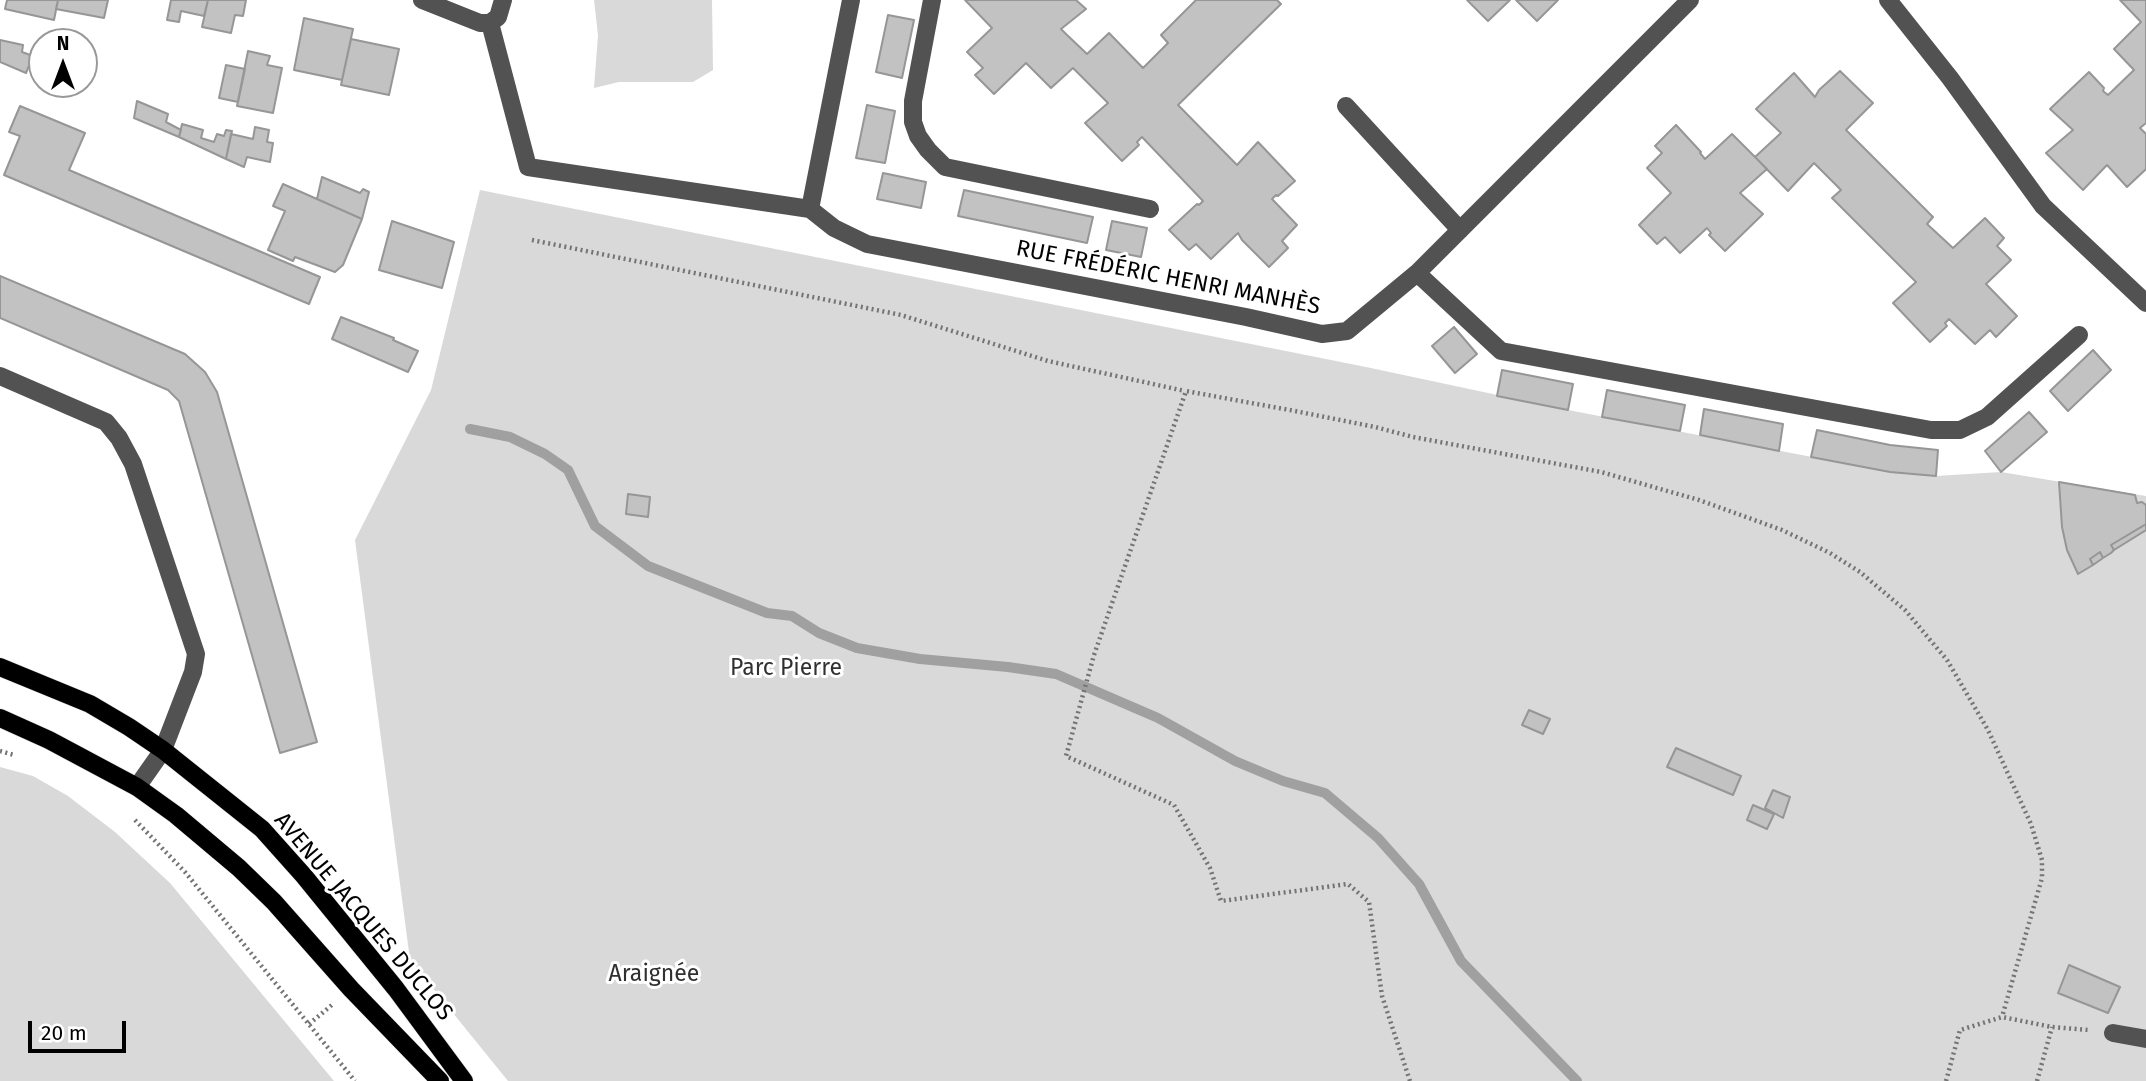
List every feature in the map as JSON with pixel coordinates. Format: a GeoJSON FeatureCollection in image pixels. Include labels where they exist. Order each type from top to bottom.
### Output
{"type":"FeatureCollection","features":[{"type":"Feature","properties":{"kind":"main road","name":"AVENUE JACQUES DUCLOS"},"geometry":{"type":"LineString","coordinates":[[0,667],[90,704],[163,750],[262,829],[397,989],[464,1081]]}},
{"type":"Feature","properties":{"kind":"main road"},"geometry":{"type":"LineString","coordinates":[[0,718],[49,740],[137,787],[176,815],[256,885],[440,1081]]}},
{"type":"Feature","properties":{"kind":"street"},"geometry":{"type":"LineString","coordinates":[[422,0],[480,23],[490,23],[498,17],[503,0]]}},
{"type":"Feature","properties":{"kind":"street"},"geometry":{"type":"LineString","coordinates":[[810,209],[851,0]]}},
{"type":"Feature","properties":{"kind":"street"},"geometry":{"type":"LineString","coordinates":[[932,0],[913,101],[913,122],[928,150],[945,167],[1150,209]]}},
{"type":"Feature","properties":{"kind":"street","name":"RUE FRÉDÉRIC HENRI MANHÈS"},"geometry":{"type":"LineString","coordinates":[[490,23],[528,167],[810,209],[835,228],[867,244],[1322,334],[1347,331],[1417,273],[1690,0]]}},
{"type":"Feature","properties":{"kind":"street"},"geometry":{"type":"LineString","coordinates":[[1888,0],[1950,78],[2043,206],[2146,303]]}},
{"type":"Feature","properties":{"kind":"street"},"geometry":{"type":"LineString","coordinates":[[1346,106],[1460,230]]}},
{"type":"Feature","properties":{"kind":"street"},"geometry":{"type":"LineString","coordinates":[[1417,273],[1501,351],[1931,430],[1960,430],[1987,417],[2080,335]]}},
{"type":"Feature","properties":{"kind":"street"},"geometry":{"type":"LineString","coordinates":[[0,376],[106,422],[120,438],[133,464],[196,654],[193,672],[163,750],[137,787]]}},
{"type":"Feature","properties":{"kind":"street"},"geometry":{"type":"LineString","coordinates":[[2113,1032],[2146,1039]]}},
{"type":"Feature","properties":{"kind":"path"},"geometry":{"type":"LineString","coordinates":[[532,240],[901,315],[1048,361],[1186,391],[1375,426],[1413,437],[1601,471],[1699,500],[1782,530],[1830,553],[1860,572],[1905,610],[1947,660],[1988,730],[2031,824],[2042,860],[2042,878],[2002,1017]]}},
{"type":"Feature","properties":{"kind":"path"},"geometry":{"type":"LineString","coordinates":[[1186,391],[1094,655],[1066,756],[1174,805],[1210,868],[1221,901],[1348,884],[1369,902],[1382,996],[1410,1081]]}},
{"type":"Feature","properties":{"kind":"path"},"geometry":{"type":"LineString","coordinates":[[0,751],[26,758]]}},
{"type":"Feature","properties":{"kind":"path"},"geometry":{"type":"LineString","coordinates":[[125,812],[144,828],[185,872],[355,1081]]}},
{"type":"Feature","properties":{"kind":"path"},"geometry":{"type":"LineString","coordinates":[[1946,1081],[1960,1030],[2002,1017],[2052,1027],[2113,1032]]}},
{"type":"Feature","properties":{"kind":"path"},"geometry":{"type":"LineString","coordinates":[[2037,1081],[2052,1027]]}},
{"type":"Feature","properties":{"kind":"green space"},"geometry":{"type":"Polygon","coordinates":[[[594,0],[712,0],[713,70],[693,82],[619,82],[594,88],[598,35],[594,0]]]}},
{"type":"Feature","properties":{"kind":"green space","name":"Parc Pierre"},"geometry":{"type":"Polygon","coordinates":[[[480,190],[1366,367],[1568,410],[1890,472],[1936,476],[2001,472],[2146,496],[2146,1081],[508,1081],[410,960],[355,540],[431,390],[480,190]]]}},
{"type":"Feature","properties":{"kind":"green space"},"geometry":{"type":"Polygon","coordinates":[[[0,767],[33,776],[68,796],[115,832],[170,883],[334,1081],[0,1081],[0,767]]]}},
{"type":"Feature","properties":{"kind":"building"},"geometry":{"type":"Polygon","coordinates":[[[7,0],[58,0],[54,20],[5,9],[7,0]]]}},
{"type":"Feature","properties":{"kind":"building"},"geometry":{"type":"Polygon","coordinates":[[[58,0],[108,0],[104,18],[56,9],[58,0]]]}},
{"type":"Feature","properties":{"kind":"building"},"geometry":{"type":"Polygon","coordinates":[[[171,0],[208,0],[204,16],[181,11],[179,22],[167,20],[171,0]]]}},
{"type":"Feature","properties":{"kind":"building"},"geometry":{"type":"Polygon","coordinates":[[[208,0],[246,0],[243,16],[235,15],[231,33],[202,27],[208,0]]]}},
{"type":"Feature","properties":{"kind":"building"},"geometry":{"type":"Polygon","coordinates":[[[965,0],[1076,0],[1086,9],[1061,29],[1087,54],[1109,33],[1143,68],[1168,43],[1161,35],[1196,0],[1277,0],[1281,4],[1178,105],[1237,165],[1258,142],[1295,181],[1272,199],[1297,225],[1282,241],[1288,248],[1269,267],[1238,233],[1211,259],[1196,244],[1189,250],[1169,230],[1203,201],[1142,137],[1137,142],[1139,145],[1122,161],[1085,123],[1108,103],[1073,68],[1051,88],[1026,63],[994,94],[975,75],[983,68],[967,52],[992,28],[965,0]]]}},
{"type":"Feature","properties":{"kind":"building"},"geometry":{"type":"Polygon","coordinates":[[[1467,0],[1510,0],[1488,21],[1467,0]]]}},
{"type":"Feature","properties":{"kind":"building"},"geometry":{"type":"Polygon","coordinates":[[[1516,0],[1558,0],[1537,21],[1516,0]]]}},
{"type":"Feature","properties":{"kind":"building"},"geometry":{"type":"Polygon","coordinates":[[[2120,0],[2146,0],[2146,123],[2140,128],[2146,134],[2146,169],[2127,187],[2107,165],[2083,190],[2046,153],[2073,130],[2050,109],[2089,72],[2108,95],[2134,70],[2114,49],[2141,22],[2120,0]]]}},
{"type":"Feature","properties":{"kind":"building"},"geometry":{"type":"Polygon","coordinates":[[[888,15],[914,20],[902,78],[876,72],[888,15]]]}},
{"type":"Feature","properties":{"kind":"building"},"geometry":{"type":"Polygon","coordinates":[[[304,18],[353,29],[342,80],[294,70],[304,18]]]}},
{"type":"Feature","properties":{"kind":"building"},"geometry":{"type":"Polygon","coordinates":[[[351,39],[399,49],[389,95],[341,85],[351,39]]]}},
{"type":"Feature","properties":{"kind":"building"},"geometry":{"type":"Polygon","coordinates":[[[0,40],[23,45],[22,52],[28,54],[26,73],[0,62],[0,40]]]}},
{"type":"Feature","properties":{"kind":"building"},"geometry":{"type":"Polygon","coordinates":[[[248,51],[270,56],[267,65],[282,68],[273,113],[237,106],[248,51]]]}},
{"type":"Feature","properties":{"kind":"building"},"geometry":{"type":"Polygon","coordinates":[[[226,65],[245,69],[238,102],[219,98],[226,65]]]}},
{"type":"Feature","properties":{"kind":"building"},"geometry":{"type":"Polygon","coordinates":[[[1840,71],[1873,103],[1846,130],[1933,217],[1927,224],[1953,248],[1985,218],[2004,238],[1997,246],[2011,260],[1986,284],[2017,316],[1996,337],[1990,330],[1975,344],[1949,319],[1945,323],[1947,326],[1930,342],[1893,303],[1916,282],[1832,198],[1841,190],[1814,163],[1788,191],[1755,157],[1781,133],[1756,109],[1794,73],[1815,97],[1840,71]]]}},
{"type":"Feature","properties":{"kind":"building"},"geometry":{"type":"Polygon","coordinates":[[[137,101],[168,114],[166,122],[181,130],[179,137],[134,118],[137,101]]]}},
{"type":"Feature","properties":{"kind":"building"},"geometry":{"type":"Polygon","coordinates":[[[867,105],[895,111],[885,163],[856,158],[867,105]]]}},
{"type":"Feature","properties":{"kind":"building"},"geometry":{"type":"Polygon","coordinates":[[[20,106],[85,133],[69,170],[320,277],[309,304],[4,175],[20,136],[9,132],[20,106]]]}},
{"type":"Feature","properties":{"kind":"building"},"geometry":{"type":"Polygon","coordinates":[[[182,124],[203,130],[201,138],[214,142],[217,134],[224,136],[226,130],[232,131],[226,159],[179,137],[182,124]]]}},
{"type":"Feature","properties":{"kind":"building"},"geometry":{"type":"Polygon","coordinates":[[[1676,125],[1705,159],[1732,134],[1767,169],[1740,193],[1763,214],[1725,251],[1709,235],[1711,233],[1707,228],[1680,253],[1665,237],[1657,244],[1639,225],[1671,193],[1647,168],[1662,153],[1655,146],[1676,125]]]}},
{"type":"Feature","properties":{"kind":"building"},"geometry":{"type":"Polygon","coordinates":[[[255,127],[269,130],[267,142],[273,143],[270,162],[247,157],[244,167],[226,159],[231,134],[253,139],[255,127]]]}},
{"type":"Feature","properties":{"kind":"building"},"geometry":{"type":"Polygon","coordinates":[[[883,173],[926,182],[921,208],[877,199],[883,173]]]}},
{"type":"Feature","properties":{"kind":"building"},"geometry":{"type":"Polygon","coordinates":[[[322,177],[360,193],[363,189],[369,192],[362,219],[317,199],[322,177]]]}},
{"type":"Feature","properties":{"kind":"building"},"geometry":{"type":"Polygon","coordinates":[[[283,184],[362,219],[343,265],[335,272],[295,257],[293,261],[268,250],[285,211],[273,206],[283,184]]]}},
{"type":"Feature","properties":{"kind":"building"},"geometry":{"type":"Polygon","coordinates":[[[964,190],[1093,217],[1087,243],[958,216],[964,190]]]}},
{"type":"Feature","properties":{"kind":"building"},"geometry":{"type":"Polygon","coordinates":[[[392,221],[454,242],[442,288],[379,270],[392,221]]]}},
{"type":"Feature","properties":{"kind":"building"},"geometry":{"type":"Polygon","coordinates":[[[1112,221],[1147,228],[1141,257],[1106,250],[1112,221]]]}},
{"type":"Feature","properties":{"kind":"building"},"geometry":{"type":"Polygon","coordinates":[[[0,276],[185,354],[205,372],[217,392],[317,742],[280,753],[179,401],[168,390],[0,318],[0,276]]]}},
{"type":"Feature","properties":{"kind":"building"},"geometry":{"type":"Polygon","coordinates":[[[341,317],[394,338],[393,340],[418,351],[408,372],[332,339],[341,317]]]}},
{"type":"Feature","properties":{"kind":"building"},"geometry":{"type":"Polygon","coordinates":[[[1454,327],[1477,354],[1455,373],[1432,346],[1454,327]]]}},
{"type":"Feature","properties":{"kind":"building"},"geometry":{"type":"Polygon","coordinates":[[[2093,350],[2111,370],[2068,411],[2050,391],[2093,350]]]}},
{"type":"Feature","properties":{"kind":"building"},"geometry":{"type":"Polygon","coordinates":[[[1502,370],[1573,384],[1568,410],[1497,396],[1502,370]]]}},
{"type":"Feature","properties":{"kind":"building"},"geometry":{"type":"Polygon","coordinates":[[[1607,390],[1685,405],[1680,431],[1602,417],[1607,390]]]}},
{"type":"Feature","properties":{"kind":"building"},"geometry":{"type":"Polygon","coordinates":[[[1704,409],[1783,424],[1779,451],[1700,435],[1704,409]]]}},
{"type":"Feature","properties":{"kind":"building"},"geometry":{"type":"Polygon","coordinates":[[[2029,412],[2047,432],[2001,472],[1985,451],[2029,412]]]}},
{"type":"Feature","properties":{"kind":"building"},"geometry":{"type":"Polygon","coordinates":[[[1817,430],[1890,445],[1938,450],[1936,476],[1890,472],[1811,457],[1817,430]]]}},
{"type":"Feature","properties":{"kind":"building"},"geometry":{"type":"Polygon","coordinates":[[[2059,482],[2135,495],[2137,503],[2146,505],[2146,524],[2111,545],[2114,550],[2103,558],[2100,552],[2090,559],[2093,565],[2078,574],[2067,550],[2062,527],[2059,482]]]}},
{"type":"Feature","properties":{"kind":"building"},"geometry":{"type":"Polygon","coordinates":[[[628,494],[650,497],[648,517],[626,514],[628,494]]]}},
{"type":"Feature","properties":{"kind":"building"},"geometry":{"type":"Polygon","coordinates":[[[2146,524],[2146,530],[2114,550],[2111,545],[2146,524]]]}},
{"type":"Feature","properties":{"kind":"building"},"geometry":{"type":"Polygon","coordinates":[[[2100,552],[2103,558],[2093,565],[2090,559],[2100,552]]]}},
{"type":"Feature","properties":{"kind":"building"},"geometry":{"type":"Polygon","coordinates":[[[1529,710],[1550,719],[1543,734],[1522,725],[1529,710]]]}},
{"type":"Feature","properties":{"kind":"building"},"geometry":{"type":"Polygon","coordinates":[[[1676,748],[1741,776],[1733,795],[1667,767],[1676,748]]]}},
{"type":"Feature","properties":{"kind":"building"},"geometry":{"type":"Polygon","coordinates":[[[1773,790],[1790,797],[1783,818],[1765,808],[1773,790]]]}},
{"type":"Feature","properties":{"kind":"building"},"geometry":{"type":"Polygon","coordinates":[[[1753,805],[1774,814],[1767,829],[1747,820],[1753,805]]]}},
{"type":"Feature","properties":{"kind":"building"},"geometry":{"type":"Polygon","coordinates":[[[2069,965],[2120,987],[2108,1013],[2058,993],[2069,965]]]}},
{"type":"Feature","properties":{"kind":"waterway"},"geometry":{"type":"LineString","coordinates":[[470,429],[510,437],[545,454],[568,470],[595,526],[648,566],[767,613],[792,616],[819,633],[857,648],[920,659],[1056,674],[1158,718],[1235,761],[1283,781],[1325,793],[1378,838],[1419,884],[1461,961],[1577,1081]]}},
{"type":"Feature","properties":{"kind":"park label","name":"Araignée"},"geometry":{"type":"Point","coordinates":[654,975]}}]}
